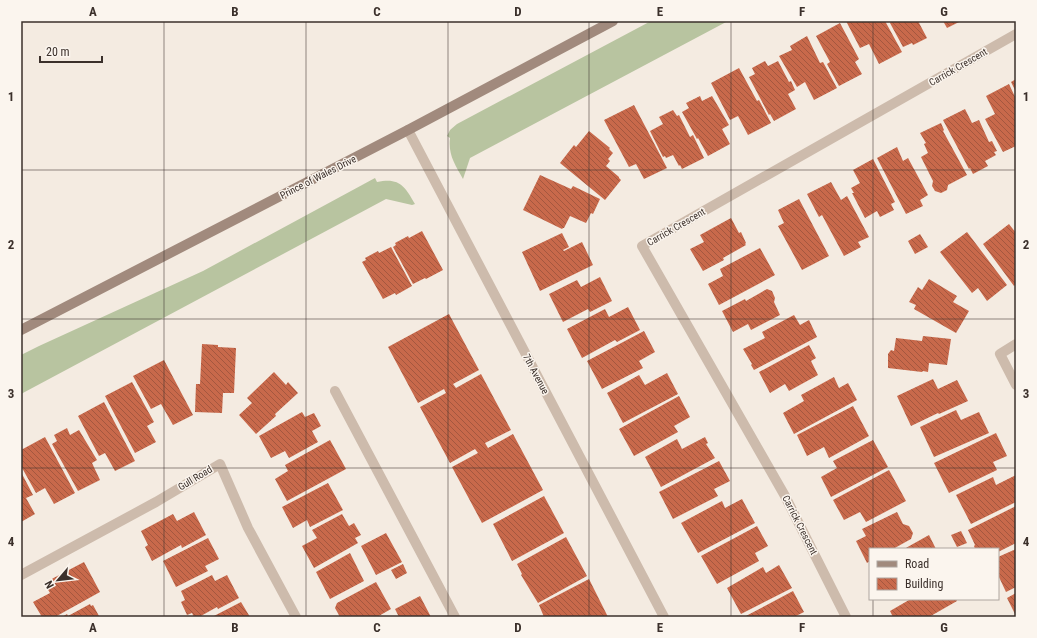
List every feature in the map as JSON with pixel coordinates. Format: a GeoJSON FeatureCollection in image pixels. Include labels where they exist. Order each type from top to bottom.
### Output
{"type":"FeatureCollection","features":[{"type":"Feature","properties":{"kind":"main road","name":"Prince of Wales Drive"},"geometry":{"type":"LineString","coordinates":[[21,330],[408,130],[614,21]]}},
{"type":"Feature","properties":{"kind":"street","name":"Carrick Crescent"},"geometry":{"type":"LineString","coordinates":[[846,617],[785,496],[642,246],[1016,34]]}},
{"type":"Feature","properties":{"kind":"street","name":"7th Avenue"},"geometry":{"type":"LineString","coordinates":[[408,130],[664,617]]}},
{"type":"Feature","properties":{"kind":"street"},"geometry":{"type":"LineString","coordinates":[[1016,344],[1000,354],[1016,385]]}},
{"type":"Feature","properties":{"kind":"street"},"geometry":{"type":"LineString","coordinates":[[335,391],[455,617]]}},
{"type":"Feature","properties":{"kind":"street","name":"Gull Road"},"geometry":{"type":"LineString","coordinates":[[21,575],[156,502],[220,464],[248,528],[296,617]]}},
{"type":"Feature","properties":{"kind":"green space"},"geometry":{"type":"Polygon","coordinates":[[[651,21],[728,21],[470,158],[463,179],[451,154],[450,138],[447,136],[450,130],[457,124],[651,21]]]}},
{"type":"Feature","properties":{"kind":"green space"},"geometry":{"type":"Polygon","coordinates":[[[375,178],[377,182],[391,181],[400,184],[408,192],[415,204],[412,205],[386,199],[21,394],[21,355],[203,271],[375,178]]]}},
{"type":"Feature","properties":{"kind":"building"},"geometry":{"type":"Polygon","coordinates":[[[846,21],[885,21],[902,52],[879,64],[869,44],[860,48],[846,21]]]}},
{"type":"Feature","properties":{"kind":"building"},"geometry":{"type":"Polygon","coordinates":[[[891,21],[918,21],[927,38],[913,45],[912,43],[903,47],[890,23],[891,21]]]}},
{"type":"Feature","properties":{"kind":"building"},"geometry":{"type":"Polygon","coordinates":[[[943,21],[961,21],[947,28],[943,21]]]}},
{"type":"Feature","properties":{"kind":"building"},"geometry":{"type":"Polygon","coordinates":[[[840,23],[859,59],[855,62],[862,74],[839,86],[827,64],[830,62],[816,36],[840,23]]]}},
{"type":"Feature","properties":{"kind":"building"},"geometry":{"type":"Polygon","coordinates":[[[807,36],[820,63],[823,62],[837,88],[814,100],[805,82],[797,87],[779,56],[792,50],[790,46],[807,36]]]}},
{"type":"Feature","properties":{"kind":"building"},"geometry":{"type":"Polygon","coordinates":[[[765,61],[768,66],[778,61],[795,90],[788,94],[796,109],[774,121],[770,114],[769,115],[749,77],[755,74],[752,68],[765,61]]]}},
{"type":"Feature","properties":{"kind":"building"},"geometry":{"type":"Polygon","coordinates":[[[739,68],[771,123],[748,135],[738,116],[730,120],[711,83],[739,68]]]}},
{"type":"Feature","properties":{"kind":"building"},"geometry":{"type":"Polygon","coordinates":[[[1016,79],[1016,92],[1011,82],[1016,79]]]}},
{"type":"Feature","properties":{"kind":"building"},"geometry":{"type":"Polygon","coordinates":[[[1009,84],[1016,99],[1016,146],[1003,152],[985,119],[995,114],[986,96],[1009,84]]]}},
{"type":"Feature","properties":{"kind":"building"},"geometry":{"type":"Polygon","coordinates":[[[700,96],[702,101],[712,96],[729,125],[722,129],[730,144],[708,156],[682,112],[689,108],[686,103],[700,96]]]}},
{"type":"Feature","properties":{"kind":"building"},"geometry":{"type":"Polygon","coordinates":[[[634,105],[667,168],[644,179],[636,164],[629,167],[604,120],[634,105]]]}},
{"type":"Feature","properties":{"kind":"building"},"geometry":{"type":"Polygon","coordinates":[[[965,109],[972,123],[979,120],[989,142],[992,141],[997,151],[994,152],[996,155],[985,161],[988,166],[973,174],[943,120],[965,109]]]}},
{"type":"Feature","properties":{"kind":"building"},"geometry":{"type":"Polygon","coordinates":[[[673,110],[677,116],[679,115],[690,137],[693,135],[704,158],[682,169],[673,155],[666,158],[665,156],[663,157],[650,131],[663,124],[659,117],[673,110]]]}},
{"type":"Feature","properties":{"kind":"building"},"geometry":{"type":"Polygon","coordinates":[[[941,123],[944,130],[943,131],[967,175],[948,185],[947,190],[941,193],[935,191],[932,186],[933,181],[921,157],[928,153],[924,144],[926,143],[920,133],[941,123]]]}},
{"type":"Feature","properties":{"kind":"building"},"geometry":{"type":"Polygon","coordinates":[[[589,131],[610,148],[609,149],[613,153],[608,159],[610,161],[606,166],[621,180],[605,200],[560,163],[574,145],[576,147],[589,131]]]}},
{"type":"Feature","properties":{"kind":"building"},"geometry":{"type":"Polygon","coordinates":[[[897,147],[903,161],[908,158],[928,195],[920,200],[923,206],[906,214],[877,158],[897,147]]]}},
{"type":"Feature","properties":{"kind":"building"},"geometry":{"type":"Polygon","coordinates":[[[873,159],[895,202],[891,204],[894,210],[880,217],[877,211],[865,218],[852,193],[854,193],[851,188],[860,183],[853,170],[873,159]]]}},
{"type":"Feature","properties":{"kind":"building"},"geometry":{"type":"Polygon","coordinates":[[[540,175],[571,189],[573,186],[600,199],[593,214],[591,213],[586,223],[570,216],[562,229],[523,210],[540,175]]]}},
{"type":"Feature","properties":{"kind":"building"},"geometry":{"type":"Polygon","coordinates":[[[831,182],[841,200],[847,196],[869,237],[858,242],[861,247],[844,256],[822,215],[819,217],[807,194],[831,182]]]}},
{"type":"Feature","properties":{"kind":"building"},"geometry":{"type":"Polygon","coordinates":[[[799,199],[829,256],[802,270],[778,226],[784,223],[778,210],[799,199]]]}},
{"type":"Feature","properties":{"kind":"building"},"geometry":{"type":"Polygon","coordinates":[[[731,218],[739,233],[741,232],[746,245],[723,258],[724,260],[703,271],[690,249],[704,242],[700,235],[731,218]]]}},
{"type":"Feature","properties":{"kind":"building"},"geometry":{"type":"Polygon","coordinates":[[[1009,224],[1016,233],[1016,284],[1014,286],[983,244],[1009,224]]]}},
{"type":"Feature","properties":{"kind":"building"},"geometry":{"type":"Polygon","coordinates":[[[422,231],[443,270],[413,284],[393,247],[396,245],[395,243],[422,231]]]}},
{"type":"Feature","properties":{"kind":"building"},"geometry":{"type":"Polygon","coordinates":[[[967,232],[1007,285],[987,301],[978,288],[972,293],[940,252],[967,232]]]}},
{"type":"Feature","properties":{"kind":"building"},"geometry":{"type":"Polygon","coordinates":[[[562,233],[569,247],[563,250],[564,251],[582,242],[593,265],[540,291],[522,252],[562,233]]]}},
{"type":"Feature","properties":{"kind":"building"},"geometry":{"type":"Polygon","coordinates":[[[920,234],[928,247],[915,254],[908,241],[920,234]]]}},
{"type":"Feature","properties":{"kind":"building"},"geometry":{"type":"Polygon","coordinates":[[[391,247],[412,286],[396,295],[395,293],[383,299],[362,262],[366,260],[365,258],[378,251],[379,253],[391,247]]]}},
{"type":"Feature","properties":{"kind":"building"},"geometry":{"type":"Polygon","coordinates":[[[760,248],[775,275],[719,305],[708,284],[723,276],[720,269],[760,248]]]}},
{"type":"Feature","properties":{"kind":"building"},"geometry":{"type":"Polygon","coordinates":[[[600,277],[612,301],[590,312],[588,309],[563,322],[549,294],[577,280],[581,287],[600,277]]]}},
{"type":"Feature","properties":{"kind":"building"},"geometry":{"type":"Polygon","coordinates":[[[929,279],[957,296],[953,302],[969,311],[956,333],[914,309],[916,305],[909,302],[918,287],[922,290],[929,279]]]}},
{"type":"Feature","properties":{"kind":"building"},"geometry":{"type":"Polygon","coordinates":[[[767,289],[772,291],[775,298],[774,302],[780,315],[751,330],[748,324],[733,332],[722,311],[745,299],[746,301],[767,289]]]}},
{"type":"Feature","properties":{"kind":"building"},"geometry":{"type":"Polygon","coordinates":[[[628,307],[640,330],[617,342],[615,340],[582,358],[567,329],[605,309],[609,317],[628,307]]]}},
{"type":"Feature","properties":{"kind":"building"},"geometry":{"type":"Polygon","coordinates":[[[449,314],[479,370],[453,384],[456,388],[481,374],[511,430],[485,443],[488,448],[513,434],[543,490],[482,523],[452,467],[478,453],[475,449],[450,463],[420,407],[446,393],[444,389],[418,403],[388,347],[449,314]]]}},
{"type":"Feature","properties":{"kind":"building"},"geometry":{"type":"Polygon","coordinates":[[[794,315],[800,325],[809,320],[817,337],[754,370],[743,349],[765,338],[762,332],[794,315]]]}},
{"type":"Feature","properties":{"kind":"building"},"geometry":{"type":"Polygon","coordinates":[[[644,331],[655,352],[639,361],[643,368],[602,389],[587,361],[644,331]]]}},
{"type":"Feature","properties":{"kind":"building"},"geometry":{"type":"Polygon","coordinates":[[[923,336],[951,339],[947,365],[929,363],[928,372],[888,368],[888,354],[891,350],[894,351],[896,338],[922,341],[923,336]]]}},
{"type":"Feature","properties":{"kind":"building"},"geometry":{"type":"Polygon","coordinates":[[[202,344],[236,348],[234,393],[223,393],[222,413],[195,412],[196,384],[200,384],[202,344]]]}},
{"type":"Feature","properties":{"kind":"building"},"geometry":{"type":"Polygon","coordinates":[[[809,345],[816,358],[811,361],[818,375],[789,391],[785,384],[770,393],[759,372],[809,345]]]}},
{"type":"Feature","properties":{"kind":"building"},"geometry":{"type":"Polygon","coordinates":[[[164,360],[193,415],[173,425],[161,404],[151,409],[133,376],[164,360]]]}},
{"type":"Feature","properties":{"kind":"building"},"geometry":{"type":"Polygon","coordinates":[[[274,372],[286,385],[288,382],[298,393],[256,434],[239,415],[252,403],[247,398],[274,372]]]}},
{"type":"Feature","properties":{"kind":"building"},"geometry":{"type":"Polygon","coordinates":[[[667,373],[678,394],[623,423],[607,393],[639,375],[645,385],[667,373]]]}},
{"type":"Feature","properties":{"kind":"building"},"geometry":{"type":"Polygon","coordinates":[[[834,377],[839,388],[848,383],[857,400],[794,434],[783,413],[804,401],[801,395],[834,377]]]}},
{"type":"Feature","properties":{"kind":"building"},"geometry":{"type":"Polygon","coordinates":[[[933,379],[938,389],[957,380],[968,401],[911,426],[897,396],[933,379]]]}},
{"type":"Feature","properties":{"kind":"building"},"geometry":{"type":"Polygon","coordinates":[[[132,382],[154,422],[147,426],[156,442],[135,453],[105,396],[132,382]]]}},
{"type":"Feature","properties":{"kind":"building"},"geometry":{"type":"Polygon","coordinates":[[[679,396],[690,417],[674,426],[678,432],[634,456],[619,429],[679,396]]]}},
{"type":"Feature","properties":{"kind":"building"},"geometry":{"type":"Polygon","coordinates":[[[104,402],[135,461],[115,471],[105,453],[99,456],[78,416],[104,402]]]}},
{"type":"Feature","properties":{"kind":"building"},"geometry":{"type":"Polygon","coordinates":[[[853,406],[869,436],[829,458],[824,447],[807,456],[797,435],[853,406]]]}},
{"type":"Feature","properties":{"kind":"building"},"geometry":{"type":"Polygon","coordinates":[[[956,410],[961,420],[979,412],[989,433],[934,457],[920,427],[956,410]]]}},
{"type":"Feature","properties":{"kind":"building"},"geometry":{"type":"Polygon","coordinates":[[[302,412],[305,417],[314,413],[321,426],[312,431],[318,442],[289,458],[285,451],[271,458],[259,436],[302,412]]]}},
{"type":"Feature","properties":{"kind":"building"},"geometry":{"type":"Polygon","coordinates":[[[67,428],[70,435],[79,430],[97,460],[92,463],[100,480],[78,491],[52,444],[57,441],[54,435],[67,428]]]}},
{"type":"Feature","properties":{"kind":"building"},"geometry":{"type":"Polygon","coordinates":[[[996,433],[1007,456],[993,462],[997,470],[949,493],[934,463],[996,433]]]}},
{"type":"Feature","properties":{"kind":"building"},"geometry":{"type":"Polygon","coordinates":[[[45,437],[75,493],[54,504],[45,488],[36,493],[21,466],[21,450],[45,437]]]}},
{"type":"Feature","properties":{"kind":"building"},"geometry":{"type":"Polygon","coordinates":[[[705,437],[708,443],[706,444],[715,458],[661,487],[645,457],[677,439],[682,449],[705,437]]]}},
{"type":"Feature","properties":{"kind":"building"},"geometry":{"type":"Polygon","coordinates":[[[330,440],[346,469],[287,501],[275,479],[288,471],[285,465],[330,440]]]}},
{"type":"Feature","properties":{"kind":"building"},"geometry":{"type":"Polygon","coordinates":[[[873,440],[888,467],[831,497],[821,477],[837,468],[833,461],[873,440]]]}},
{"type":"Feature","properties":{"kind":"building"},"geometry":{"type":"Polygon","coordinates":[[[719,461],[730,481],[714,489],[718,496],[673,519],[659,492],[719,461]]]}},
{"type":"Feature","properties":{"kind":"building"},"geometry":{"type":"Polygon","coordinates":[[[889,470],[906,501],[866,522],[860,512],[844,520],[833,500],[889,470]]]}},
{"type":"Feature","properties":{"kind":"building"},"geometry":{"type":"Polygon","coordinates":[[[21,472],[33,495],[26,498],[35,514],[21,522],[21,472]]]}},
{"type":"Feature","properties":{"kind":"building"},"geometry":{"type":"Polygon","coordinates":[[[1016,475],[1016,502],[971,524],[956,495],[993,477],[996,485],[1016,475]]]}},
{"type":"Feature","properties":{"kind":"building"},"geometry":{"type":"Polygon","coordinates":[[[328,483],[343,510],[310,527],[307,520],[293,528],[282,507],[328,483]]]}},
{"type":"Feature","properties":{"kind":"building"},"geometry":{"type":"Polygon","coordinates":[[[544,496],[564,533],[512,561],[493,524],[544,496]]]}},
{"type":"Feature","properties":{"kind":"building"},"geometry":{"type":"Polygon","coordinates":[[[742,499],[755,523],[698,553],[681,523],[722,501],[725,508],[742,499]]]}},
{"type":"Feature","properties":{"kind":"building"},"geometry":{"type":"Polygon","coordinates":[[[1016,506],[1016,543],[999,552],[999,548],[975,548],[975,545],[968,530],[1016,506]]]}},
{"type":"Feature","properties":{"kind":"building"},"geometry":{"type":"Polygon","coordinates":[[[194,512],[206,535],[182,548],[181,545],[152,561],[145,547],[148,545],[141,531],[173,514],[177,521],[194,512]]]}},
{"type":"Feature","properties":{"kind":"building"},"geometry":{"type":"Polygon","coordinates":[[[897,512],[903,524],[909,526],[913,533],[911,539],[895,548],[869,548],[869,562],[867,563],[856,541],[866,536],[862,529],[897,512]]]}},
{"type":"Feature","properties":{"kind":"building"},"geometry":{"type":"Polygon","coordinates":[[[342,514],[349,526],[354,523],[361,535],[355,538],[358,543],[314,568],[302,546],[317,538],[312,530],[342,514]]]}},
{"type":"Feature","properties":{"kind":"building"},"geometry":{"type":"Polygon","coordinates":[[[757,526],[768,546],[755,553],[759,561],[717,584],[701,556],[757,526]]]}},
{"type":"Feature","properties":{"kind":"building"},"geometry":{"type":"Polygon","coordinates":[[[961,531],[967,543],[957,547],[951,535],[961,531]]]}},
{"type":"Feature","properties":{"kind":"building"},"geometry":{"type":"Polygon","coordinates":[[[386,533],[402,562],[376,575],[361,546],[386,533]]]}},
{"type":"Feature","properties":{"kind":"building"},"geometry":{"type":"Polygon","coordinates":[[[929,535],[936,548],[906,548],[929,535]]]}},
{"type":"Feature","properties":{"kind":"building"},"geometry":{"type":"Polygon","coordinates":[[[566,537],[587,576],[538,603],[521,575],[522,574],[517,564],[566,537]]]}},
{"type":"Feature","properties":{"kind":"building"},"geometry":{"type":"Polygon","coordinates":[[[208,538],[219,559],[205,566],[208,571],[176,587],[163,561],[208,538]]]}},
{"type":"Feature","properties":{"kind":"building"},"geometry":{"type":"Polygon","coordinates":[[[1016,549],[1016,587],[1006,592],[999,577],[999,557],[1016,549]]]}},
{"type":"Feature","properties":{"kind":"building"},"geometry":{"type":"Polygon","coordinates":[[[350,553],[364,581],[330,599],[316,572],[350,553]]]}},
{"type":"Feature","properties":{"kind":"building"},"geometry":{"type":"Polygon","coordinates":[[[84,562],[100,592],[55,617],[42,617],[33,602],[50,593],[44,583],[84,562]]]}},
{"type":"Feature","properties":{"kind":"building"},"geometry":{"type":"Polygon","coordinates":[[[403,564],[407,573],[396,579],[391,570],[403,564]]]}},
{"type":"Feature","properties":{"kind":"building"},"geometry":{"type":"Polygon","coordinates":[[[779,565],[792,588],[741,614],[727,588],[763,567],[766,573],[779,565]]]}},
{"type":"Feature","properties":{"kind":"building"},"geometry":{"type":"Polygon","coordinates":[[[212,575],[215,581],[227,575],[239,598],[218,609],[217,607],[199,617],[194,617],[192,613],[187,615],[181,602],[185,600],[181,591],[212,575]]]}},
{"type":"Feature","properties":{"kind":"building"},"geometry":{"type":"Polygon","coordinates":[[[589,579],[608,617],[544,617],[539,605],[589,579]]]}},
{"type":"Feature","properties":{"kind":"building"},"geometry":{"type":"Polygon","coordinates":[[[376,582],[391,609],[377,617],[340,617],[335,608],[337,603],[376,582]]]}},
{"type":"Feature","properties":{"kind":"building"},"geometry":{"type":"Polygon","coordinates":[[[793,591],[804,612],[794,617],[744,617],[793,591]]]}},
{"type":"Feature","properties":{"kind":"building"},"geometry":{"type":"Polygon","coordinates":[[[1016,593],[1016,614],[1015,614],[1007,598],[1016,593]]]}},
{"type":"Feature","properties":{"kind":"building"},"geometry":{"type":"Polygon","coordinates":[[[420,596],[431,617],[399,617],[395,609],[420,596]]]}},
{"type":"Feature","properties":{"kind":"building"},"geometry":{"type":"Polygon","coordinates":[[[909,600],[957,601],[929,617],[893,617],[890,611],[909,600]]]}},
{"type":"Feature","properties":{"kind":"building"},"geometry":{"type":"Polygon","coordinates":[[[241,602],[250,617],[212,617],[241,602]]]}},
{"type":"Feature","properties":{"kind":"building"},"geometry":{"type":"Polygon","coordinates":[[[90,604],[91,606],[93,605],[99,616],[62,617],[67,614],[68,616],[90,604]]]}}]}
